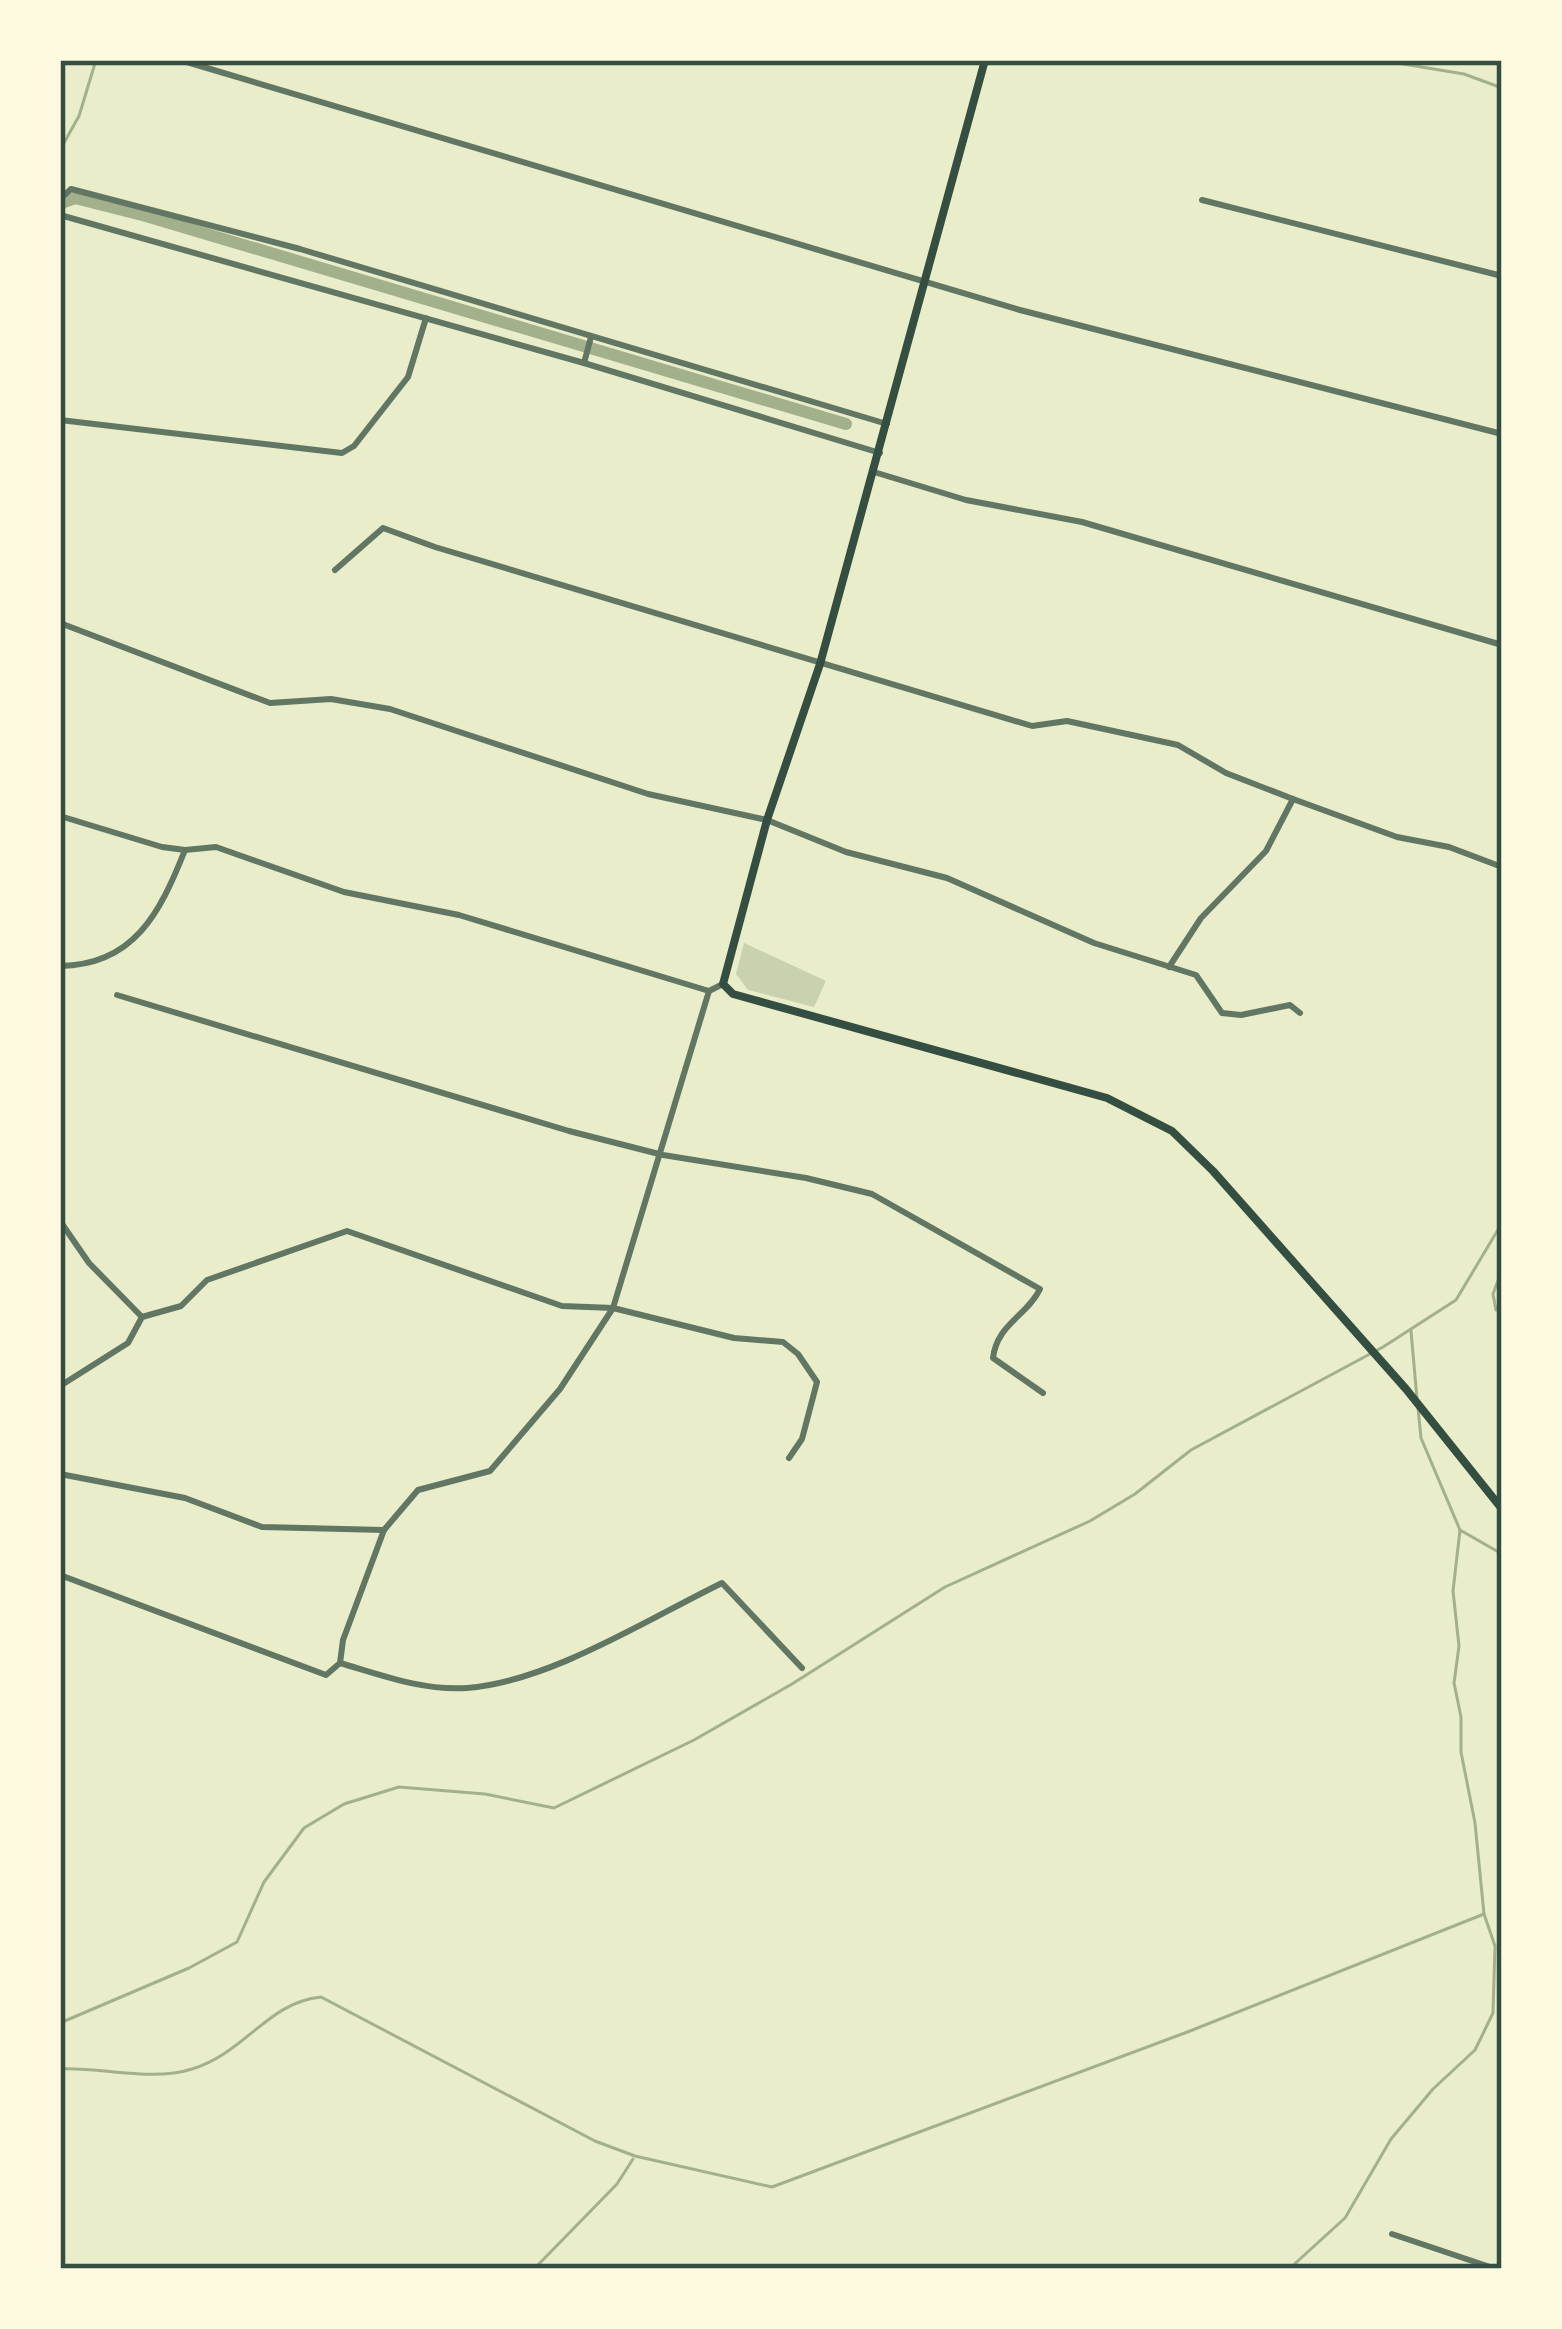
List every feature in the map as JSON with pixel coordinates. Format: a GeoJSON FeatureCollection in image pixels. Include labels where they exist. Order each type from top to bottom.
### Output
{"type":"FeatureCollection","features":[{"type":"Feature","properties":{"kind":"main road"},"geometry":{"type":"LineString","coordinates":[[985,60],[820,664],[767,820],[722,984],[733,994],[1107,1098],[1172,1131],[1406,1389],[1502,1509]]}},
{"type":"Feature","properties":{"kind":"street"},"geometry":{"type":"LineString","coordinates":[[180,60],[926,282],[1502,434]]}},
{"type":"Feature","properties":{"kind":"street"},"geometry":{"type":"LineString","coordinates":[[60,200],[71,189],[300,249],[887,424]]}},
{"type":"Feature","properties":{"kind":"street"},"geometry":{"type":"LineString","coordinates":[[1202,200],[1502,276]]}},
{"type":"Feature","properties":{"kind":"street"},"geometry":{"type":"LineString","coordinates":[[60,215],[584,363],[880,453]]}},
{"type":"Feature","properties":{"kind":"street"},"geometry":{"type":"LineString","coordinates":[[60,421],[342,452],[354,446],[408,376],[426,318]]}},
{"type":"Feature","properties":{"kind":"street"},"geometry":{"type":"LineString","coordinates":[[584,363],[591,338]]}},
{"type":"Feature","properties":{"kind":"street"},"geometry":{"type":"LineString","coordinates":[[874,472],[967,500],[1082,522],[1502,645]]}},
{"type":"Feature","properties":{"kind":"street"},"geometry":{"type":"LineString","coordinates":[[335,570],[383,528],[1032,726],[1067,721],[1178,745],[1226,772],[1293,800],[1502,867]]}},
{"type":"Feature","properties":{"kind":"street"},"geometry":{"type":"LineString","coordinates":[[60,622],[270,703],[331,699],[390,709],[648,794],[767,820],[846,852],[947,878],[1094,943],[1196,975],[1222,1013],[1241,1015],[1290,1005],[1300,1013]]}},
{"type":"Feature","properties":{"kind":"street"},"geometry":{"type":"LineString","coordinates":[[1169,967],[1201,918],[1266,851],[1293,800]]}},
{"type":"Feature","properties":{"kind":"street"},"geometry":{"type":"LineString","coordinates":[[60,816],[184,850],[216,847],[344,892],[460,915],[709,991],[722,984]]}},
{"type":"Feature","properties":{"kind":"street"},"geometry":{"type":"LineString","coordinates":[[60,966],[86,966],[109,959],[136,938],[172,884],[184,850]]}},
{"type":"Feature","properties":{"kind":"street"},"geometry":{"type":"LineString","coordinates":[[60,1575],[326,1675],[340,1663],[343,1640],[384,1530],[418,1490],[490,1471],[560,1388],[614,1308],[709,991]]}},
{"type":"Feature","properties":{"kind":"street"},"geometry":{"type":"LineString","coordinates":[[118,995],[569,1131],[662,1155],[872,1193],[1040,1289],[1036,1299],[995,1340],[993,1358],[1043,1393]]}},
{"type":"Feature","properties":{"kind":"street"},"geometry":{"type":"LineString","coordinates":[[60,1221],[89,1263],[142,1317]]}},
{"type":"Feature","properties":{"kind":"street"},"geometry":{"type":"LineString","coordinates":[[60,1386],[128,1343],[142,1317],[181,1306],[207,1280],[347,1231],[562,1306],[614,1308],[734,1338],[783,1342],[799,1354],[817,1382],[802,1439],[789,1458]]}},
{"type":"Feature","properties":{"kind":"street"},"geometry":{"type":"LineString","coordinates":[[60,1474],[184,1498],[262,1528],[384,1530]]}},
{"type":"Feature","properties":{"kind":"street"},"geometry":{"type":"LineString","coordinates":[[340,1663],[424,1685],[464,1688],[502,1683],[547,1669],[722,1582],[802,1668]]}},
{"type":"Feature","properties":{"kind":"street"},"geometry":{"type":"LineString","coordinates":[[1392,2234],[1496,2269]]}},
{"type":"Feature","properties":{"kind":"green space"},"geometry":{"type":"Polygon","coordinates":[[[744,943],[826,981],[814,1007],[748,990],[736,974],[744,943]]]}},
{"type":"Feature","properties":{"kind":"waterway"},"geometry":{"type":"LineString","coordinates":[[60,150],[79,116],[96,60]]}},
{"type":"Feature","properties":{"kind":"waterway"},"geometry":{"type":"LineString","coordinates":[[1379,60],[1464,74],[1502,88]]}},
{"type":"Feature","properties":{"kind":"waterway"},"geometry":{"type":"LineString","coordinates":[[64,202],[75,198],[146,216],[846,424]]}},
{"type":"Feature","properties":{"kind":"waterway"},"geometry":{"type":"LineString","coordinates":[[60,2023],[189,1968],[237,1942],[264,1882],[304,1828],[344,1804],[399,1787],[485,1794],[554,1808],[694,1740],[945,1587],[1090,1521],[1135,1494],[1191,1450],[1383,1347],[1456,1300],[1502,1223]]}},
{"type":"Feature","properties":{"kind":"waterway"},"geometry":{"type":"LineString","coordinates":[[1496,1310],[1493,1294],[1502,1270]]}},
{"type":"Feature","properties":{"kind":"waterway"},"geometry":{"type":"LineString","coordinates":[[1411,1331],[1417,1399]]}},
{"type":"Feature","properties":{"kind":"waterway"},"geometry":{"type":"LineString","coordinates":[[1418,1408],[1421,1438],[1460,1530],[1502,1554]]}},
{"type":"Feature","properties":{"kind":"waterway"},"geometry":{"type":"LineString","coordinates":[[1289,2269],[1345,2218],[1391,2139],[1433,2089],[1475,2050],[1493,2013],[1495,1946],[1484,1914],[1454,1683],[1459,1646],[1453,1591],[1460,1530]]}},
{"type":"Feature","properties":{"kind":"waterway"},"geometry":{"type":"LineString","coordinates":[[60,2069],[160,2074],[192,2069],[227,2052],[286,2008],[321,1997],[595,2141],[635,2156],[772,2187],[1190,2031],[1484,1914]]}},
{"type":"Feature","properties":{"kind":"waterway"},"geometry":{"type":"LineString","coordinates":[[534,2269],[617,2184],[633,2159]]}}]}
